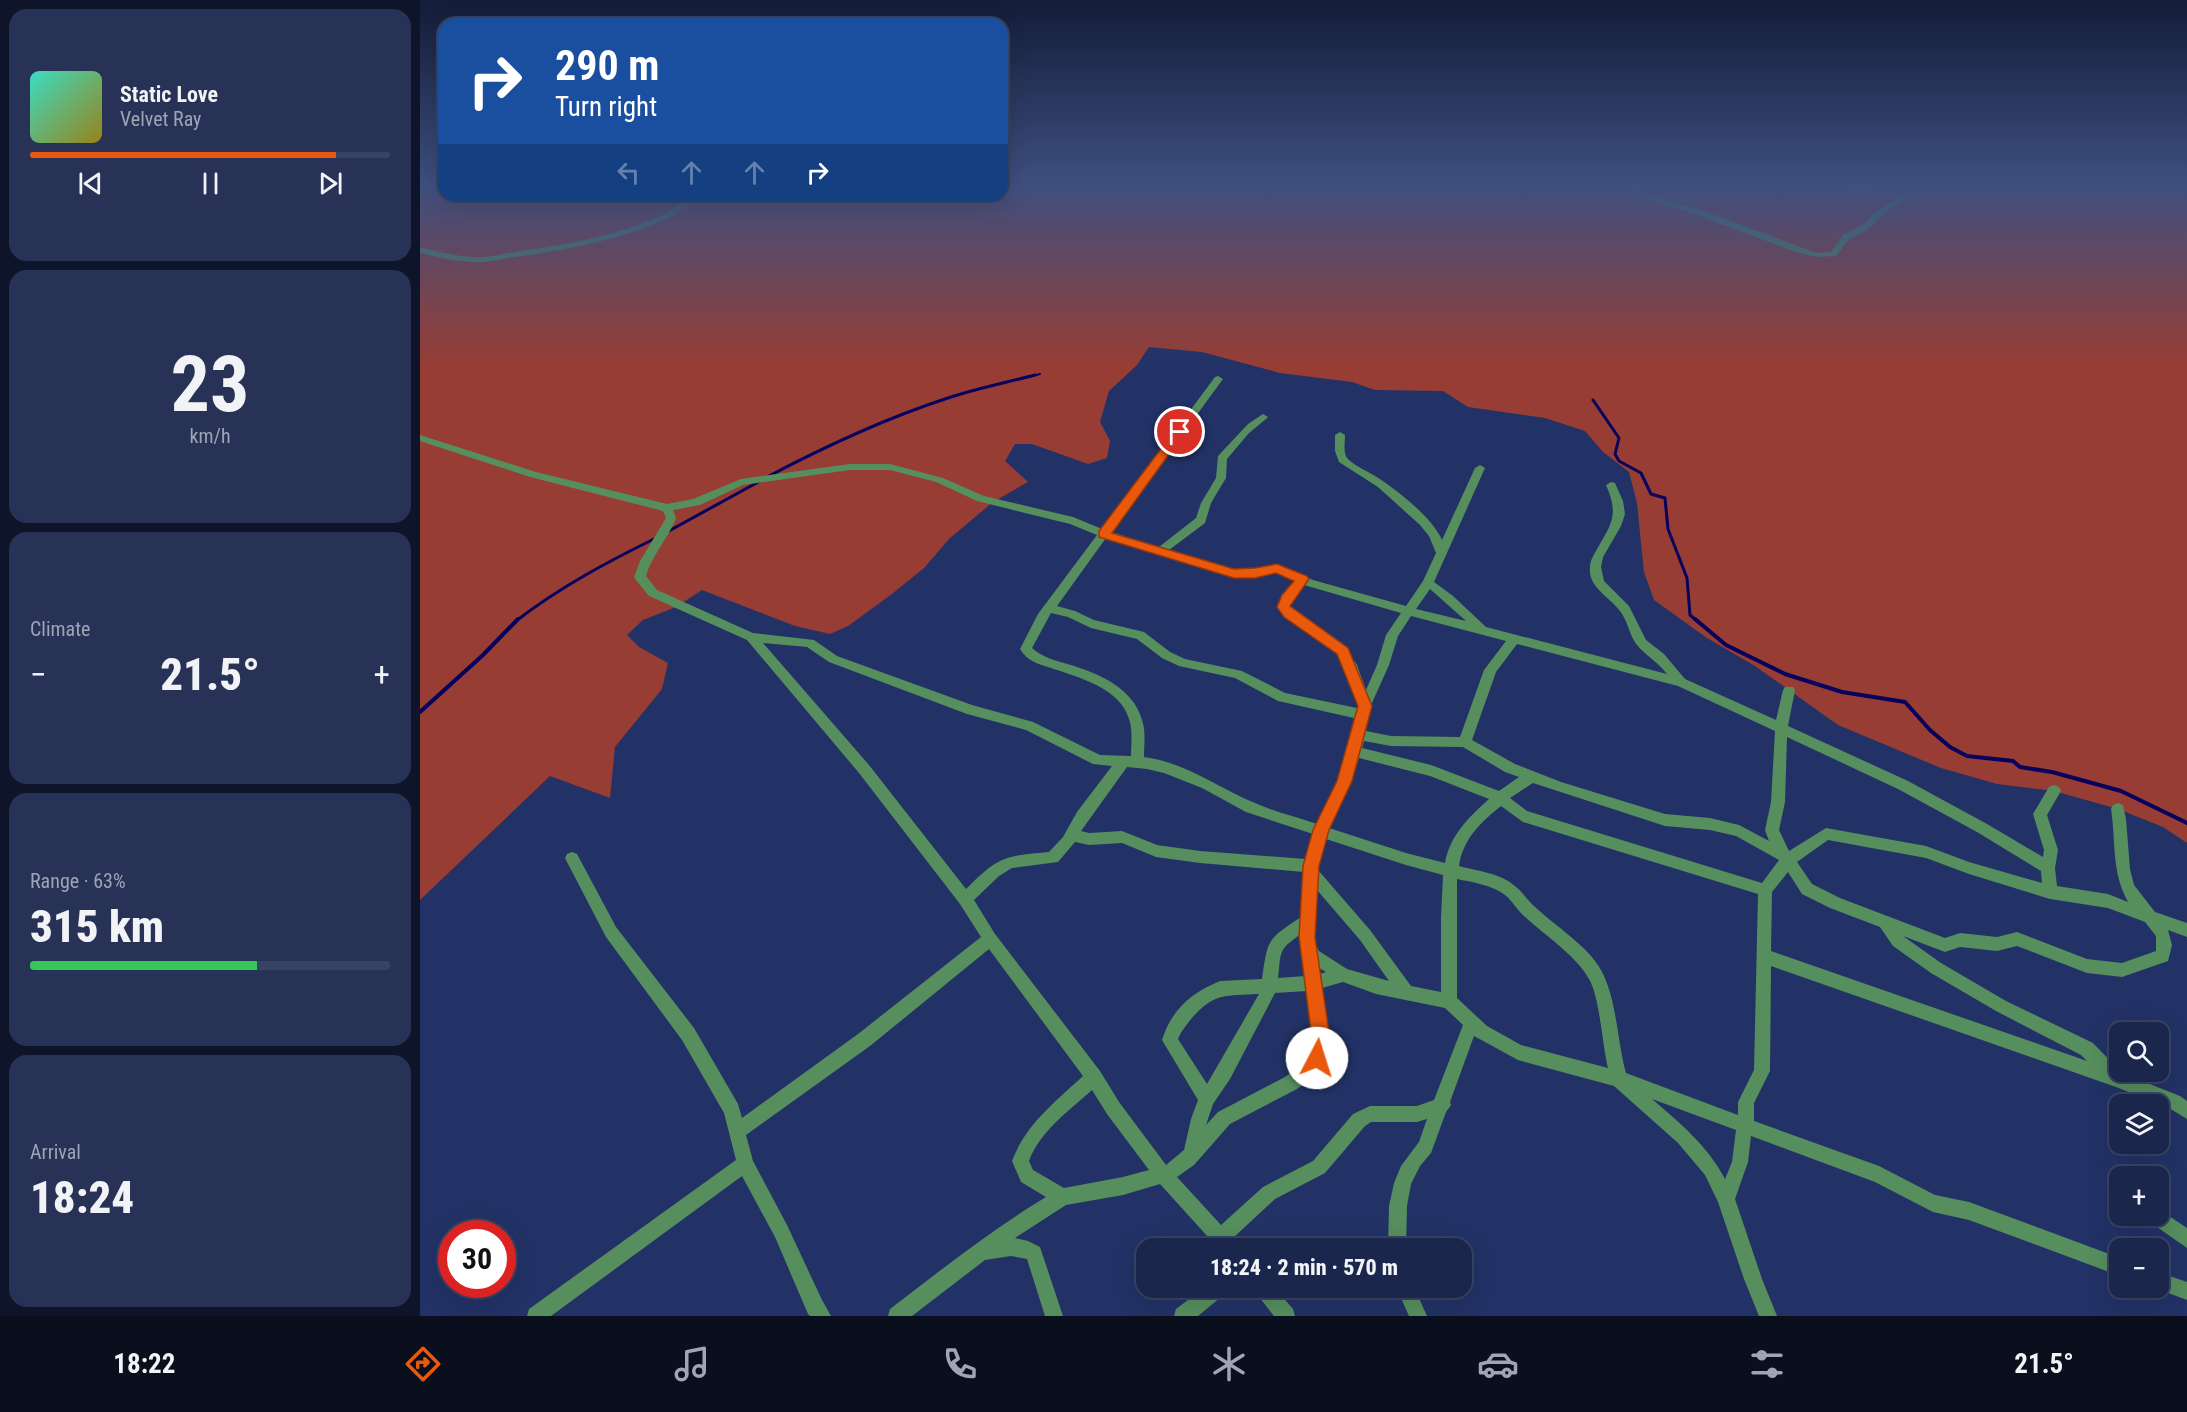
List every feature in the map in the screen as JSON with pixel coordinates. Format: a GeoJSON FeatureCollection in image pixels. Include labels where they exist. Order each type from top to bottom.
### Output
{"type":"FeatureCollection","features":[{"type":"Feature","properties":{"kind":"street"},"geometry":{"type":"LineString","coordinates":[[420,249],[438,256],[476,260],[570,244]]}},
{"type":"Feature","properties":{"kind":"street"},"geometry":{"type":"LineString","coordinates":[[1784,244],[1822,255],[1835,252],[1839,244]]}},
{"type":"Feature","properties":{"kind":"street"},"geometry":{"type":"LineString","coordinates":[[965,899],[1006,864],[1053,858],[1082,816],[1130,762],[1137,729],[1130,707],[1105,683],[1077,671],[1044,662],[1030,655],[1026,649],[1049,608],[1218,379]]}},
{"type":"Feature","properties":{"kind":"street"},"geometry":{"type":"LineString","coordinates":[[1159,552],[1202,520],[1206,503],[1221,478],[1222,458],[1249,426],[1263,417]]}},
{"type":"Feature","properties":{"kind":"street"},"geometry":{"type":"LineString","coordinates":[[1340,435],[1340,451],[1343,460],[1382,485],[1424,522],[1434,534],[1442,553]]}},
{"type":"Feature","properties":{"kind":"street"},"geometry":{"type":"LineString","coordinates":[[420,438],[534,475],[667,508],[696,502],[741,482],[850,467],[890,467],[939,480],[981,499],[1073,521],[1159,552],[1234,573],[1255,573],[1277,568],[1302,579],[1409,611],[1681,682],[1903,785],[1982,828],[2048,868]]}},
{"type":"Feature","properties":{"kind":"street"},"geometry":{"type":"LineString","coordinates":[[897,1316],[1026,1219],[1063,1197],[1123,1185],[1174,1170],[1224,1118],[1291,1083],[1314,1066],[1321,1039],[1309,949],[1308,921],[1311,870],[1321,830],[1344,781],[1359,735],[1363,710],[1383,665],[1392,635],[1428,583],[1480,468]]}},
{"type":"Feature","properties":{"kind":"street"},"geometry":{"type":"LineString","coordinates":[[1611,485],[1618,497],[1621,510],[1616,528],[1597,562],[1596,578],[1608,594],[1625,610],[1642,643],[1661,658],[1681,682]]}},
{"type":"Feature","properties":{"kind":"street"},"geometry":{"type":"LineString","coordinates":[[667,508],[671,518],[666,533],[642,565],[640,577],[653,593],[751,637],[810,643],[833,659],[971,710],[1029,726],[1098,760],[1130,762],[1179,772],[1251,808],[1406,859],[1492,881],[1510,891],[1526,909],[1583,959],[1595,974],[1603,994],[1611,1048],[1619,1078],[1684,1137],[1711,1169],[1726,1199],[1768,1316]]}},
{"type":"Feature","properties":{"kind":"street"},"geometry":{"type":"LineString","coordinates":[[1302,579],[1283,607],[1289,614],[1343,651],[1363,710]]}},
{"type":"Feature","properties":{"kind":"street"},"geometry":{"type":"LineString","coordinates":[[1428,583],[1445,593],[1460,610],[1485,631]]}},
{"type":"Feature","properties":{"kind":"street"},"geometry":{"type":"LineString","coordinates":[[1049,608],[1071,614],[1090,624],[1140,635],[1166,655],[1183,663],[1238,674],[1282,697],[1363,710]]}},
{"type":"Feature","properties":{"kind":"street"},"geometry":{"type":"LineString","coordinates":[[751,637],[864,769],[965,899],[990,939],[1094,1077],[1113,1108],[1162,1174],[1221,1238]]}},
{"type":"Feature","properties":{"kind":"street"},"geometry":{"type":"LineString","coordinates":[[1465,742],[1490,670],[1514,639]]}},
{"type":"Feature","properties":{"kind":"street"},"geometry":{"type":"LineString","coordinates":[[1789,690],[1781,728],[1778,802],[1772,830],[1777,844],[1807,889],[1835,903],[1945,945],[1960,940],[1997,944],[2017,939],[2087,966],[2122,970],[2163,956],[2166,946],[2155,918],[2136,901],[2128,889],[2121,866],[2121,822],[2118,809]]}},
{"type":"Feature","properties":{"kind":"street"},"geometry":{"type":"LineString","coordinates":[[1359,735],[1391,741],[1465,742],[1510,768],[1559,787],[1665,820],[1710,824],[1739,831],[1789,859]]}},
{"type":"Feature","properties":{"kind":"street"},"geometry":{"type":"LineString","coordinates":[[1353,751],[1431,771],[1499,797],[1523,816],[1765,890]]}},
{"type":"Feature","properties":{"kind":"street"},"geometry":{"type":"LineString","coordinates":[[1449,1001],[1450,869],[1458,842],[1499,797],[1532,776]]}},
{"type":"Feature","properties":{"kind":"street"},"geometry":{"type":"LineString","coordinates":[[2050,892],[2048,868],[2051,850],[2040,814],[2054,791]]}},
{"type":"Feature","properties":{"kind":"street"},"geometry":{"type":"LineString","coordinates":[[1726,1199],[1740,1162],[1746,1127],[1746,1102],[1762,1071],[1765,890],[1789,859],[1826,834],[1926,852],[1969,868],[2050,892],[2108,901],[2187,930]]}},
{"type":"Feature","properties":{"kind":"street"},"geometry":{"type":"LineString","coordinates":[[1071,835],[1089,839],[1122,837],[1156,851],[1311,870],[1365,935],[1407,993]]}},
{"type":"Feature","properties":{"kind":"street"},"geometry":{"type":"LineString","coordinates":[[572,858],[611,932],[688,1034],[732,1110],[745,1164],[782,1231],[815,1307],[822,1316]]}},
{"type":"Feature","properties":{"kind":"street"},"geometry":{"type":"LineString","coordinates":[[1192,1153],[1199,1119],[1207,1099],[1224,1073],[1268,992],[1274,948],[1280,940],[1308,921]]}},
{"type":"Feature","properties":{"kind":"street"},"geometry":{"type":"LineString","coordinates":[[1884,921],[1898,941],[1936,968],[2001,1006],[2087,1049],[2109,1072]]}},
{"type":"Feature","properties":{"kind":"street"},"geometry":{"type":"LineString","coordinates":[[738,1131],[864,1040],[990,939]]}},
{"type":"Feature","properties":{"kind":"street"},"geometry":{"type":"LineString","coordinates":[[1309,949],[1324,963],[1343,975],[1407,993],[1449,1001],[1471,1024],[1491,1039],[1518,1052],[1619,1078],[1879,1175],[1933,1203],[1969,1211],[2109,1263]]}},
{"type":"Feature","properties":{"kind":"street"},"geometry":{"type":"LineString","coordinates":[[1763,956],[2109,1077]]}},
{"type":"Feature","properties":{"kind":"street"},"geometry":{"type":"LineString","coordinates":[[1207,1099],[1170,1040],[1170,1034],[1199,999],[1220,989],[1314,983],[1343,975]]}},
{"type":"Feature","properties":{"kind":"street"},"geometry":{"type":"LineString","coordinates":[[1397,1238],[1401,1182],[1410,1164],[1425,1148],[1443,1105],[1471,1024]]}},
{"type":"Feature","properties":{"kind":"street"},"geometry":{"type":"LineString","coordinates":[[1063,1197],[1027,1176],[1020,1161],[1021,1154],[1042,1126],[1094,1077]]}},
{"type":"Feature","properties":{"kind":"street"},"geometry":{"type":"LineString","coordinates":[[2124,1082],[2174,1102],[2187,1111]]}},
{"type":"Feature","properties":{"kind":"street"},"geometry":{"type":"LineString","coordinates":[[1229,1238],[1269,1193],[1319,1167],[1359,1119],[1370,1114],[1417,1114],[1443,1105]]}},
{"type":"Feature","properties":{"kind":"street"},"geometry":{"type":"LineString","coordinates":[[536,1316],[745,1164]]}},
{"type":"Feature","properties":{"kind":"street"},"geometry":{"type":"LineString","coordinates":[[2169,1226],[2187,1239]]}},
{"type":"Feature","properties":{"kind":"street"},"geometry":{"type":"LineString","coordinates":[[983,1251],[1017,1246],[1034,1253],[1054,1316]]}},
{"type":"Feature","properties":{"kind":"street"},"geometry":{"type":"LineString","coordinates":[[2169,1285],[2187,1291]]}},
{"type":"Feature","properties":{"kind":"street"},"geometry":{"type":"LineString","coordinates":[[1183,1316],[1206,1298]]}},
{"type":"Feature","properties":{"kind":"street"},"geometry":{"type":"LineString","coordinates":[[1271,1298],[1286,1316]]}},
{"type":"Feature","properties":{"kind":"street"},"geometry":{"type":"LineString","coordinates":[[1410,1298],[1418,1316]]}},
{"type":"Feature","properties":{"kind":"shaded area"},"geometry":{"type":"Polygon","coordinates":[[[420,244],[2187,244],[2187,843],[2163,827],[2118,809],[2054,791],[1997,784],[1941,768],[1838,725],[1755,666],[1707,638],[1654,600],[1644,572],[1637,503],[1629,472],[1603,452],[1585,431],[1545,418],[1468,407],[1443,391],[1375,390],[1352,382],[1280,373],[1202,352],[1149,347],[1137,365],[1109,391],[1100,422],[1110,441],[1107,458],[1088,464],[1032,444],[1015,444],[1005,461],[1028,482],[993,502],[949,539],[924,568],[848,626],[830,634],[795,626],[702,590],[676,607],[643,620],[627,635],[639,647],[668,663],[662,689],[615,747],[610,798],[550,776],[420,900],[420,244]]]}},
{"type":"Feature","properties":{"kind":"waterway"},"geometry":{"type":"LineString","coordinates":[[1029,377],[1040,374]]}},
{"type":"Feature","properties":{"kind":"waterway"},"geometry":{"type":"LineString","coordinates":[[767,477],[832,444],[899,415],[956,395],[1035,375]]}},
{"type":"Feature","properties":{"kind":"waterway"},"geometry":{"type":"LineString","coordinates":[[1593,400],[1619,438],[1615,454],[1619,461],[1641,473],[1651,494],[1665,498],[1668,529],[1687,578],[1690,615],[1697,621]]}},
{"type":"Feature","properties":{"kind":"waterway"},"geometry":{"type":"LineString","coordinates":[[667,532],[760,481]]}},
{"type":"Feature","properties":{"kind":"waterway"},"geometry":{"type":"LineString","coordinates":[[516,621],[585,575],[658,537]]}},
{"type":"Feature","properties":{"kind":"waterway"},"geometry":{"type":"LineString","coordinates":[[1695,619],[1726,645],[1785,674],[1842,692],[1905,702],[1930,730],[1950,747],[1967,756],[2013,761],[2020,767],[2052,772],[2121,791],[2187,823]]}},
{"type":"Feature","properties":{"kind":"waterway"},"geometry":{"type":"LineString","coordinates":[[420,712],[483,655],[516,621]]}},
{"type":"Feature","properties":{"kind":"route"},"geometry":{"type":"LineString","coordinates":[[1180,432],[1104,534],[1197,564],[1234,573],[1255,573],[1277,568],[1302,579],[1283,607],[1289,614],[1343,651],[1365,706],[1361,714],[1359,735],[1344,781],[1321,830],[1311,866],[1307,937],[1321,1039],[1317,1058]]}}]}
